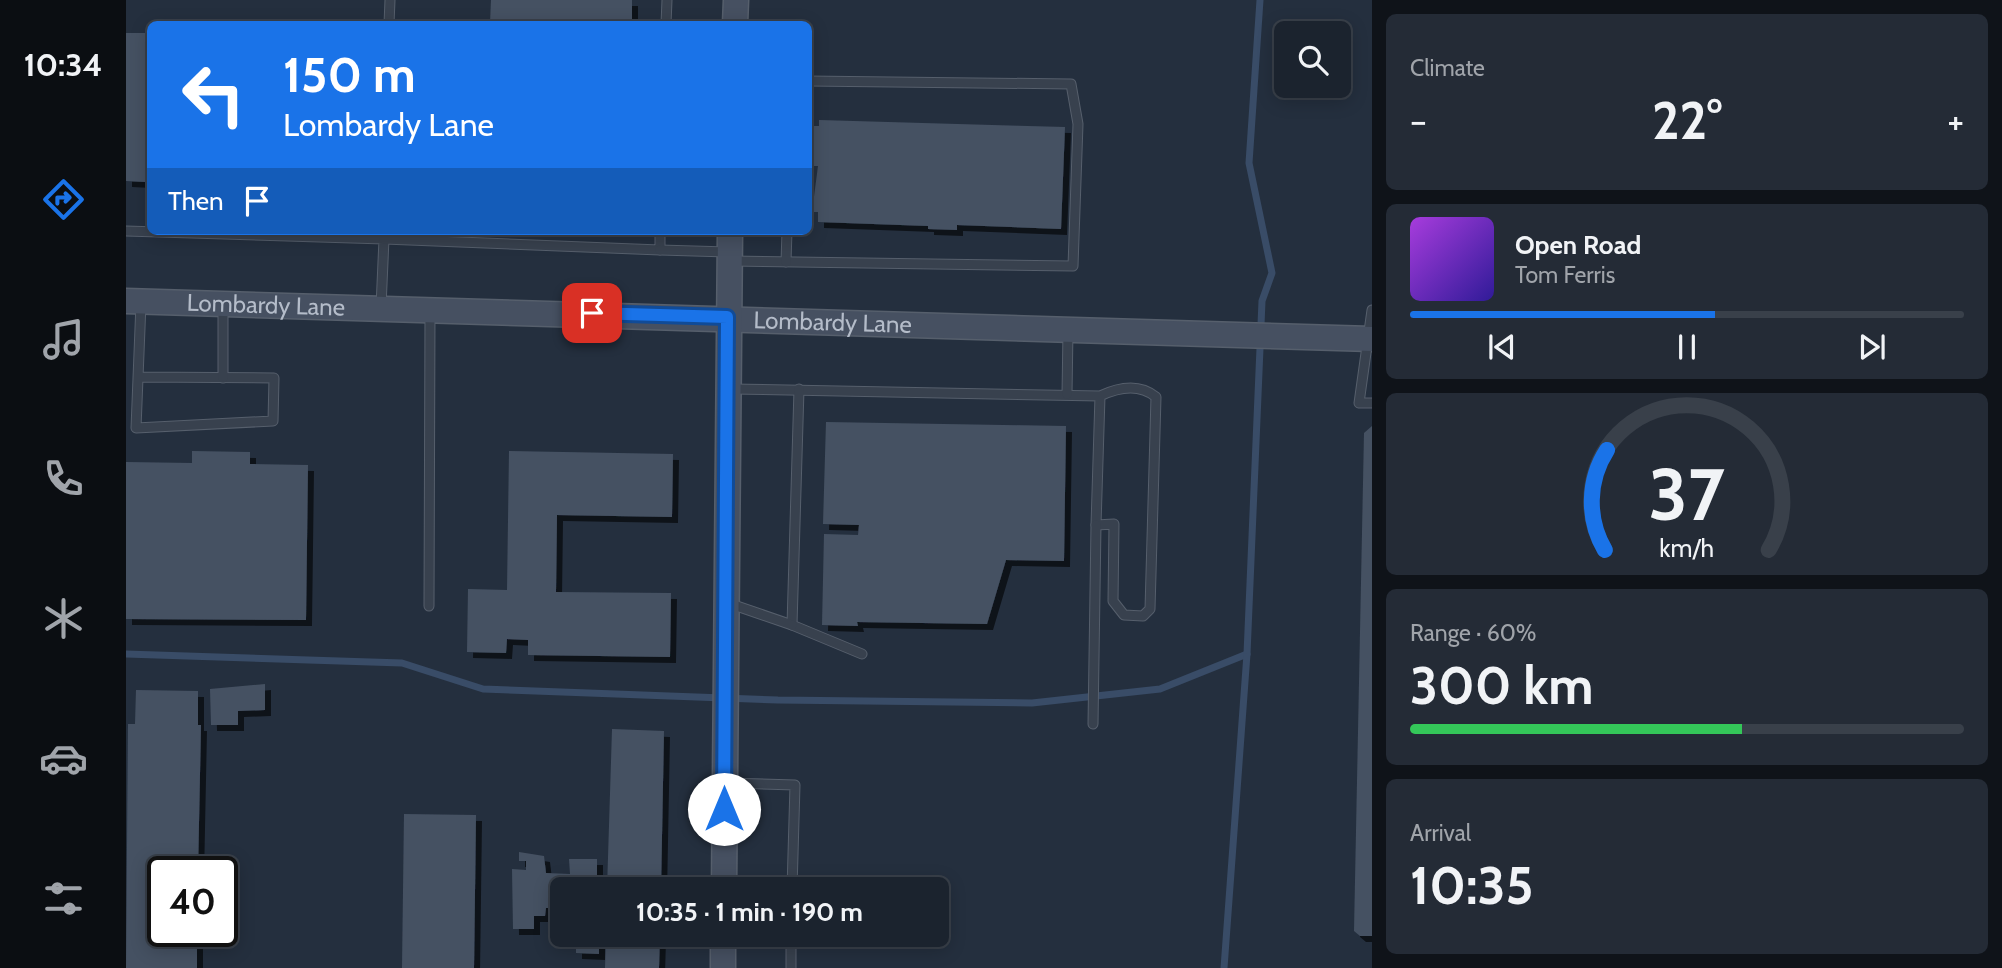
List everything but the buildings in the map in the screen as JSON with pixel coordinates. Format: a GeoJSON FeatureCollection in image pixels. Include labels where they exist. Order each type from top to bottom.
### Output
{"type":"FeatureCollection","features":[{"type":"Feature","properties":{"kind":"main road"},"geometry":{"type":"LineString","coordinates":[[735,21],[736,0]]}},
{"type":"Feature","properties":{"kind":"main road"},"geometry":{"type":"LineString","coordinates":[[724,877],[729,248]]}},
{"type":"Feature","properties":{"kind":"main road","name":"Lombardy Lane"},"geometry":{"type":"LineString","coordinates":[[134,301],[727,317],[1369,339]]}},
{"type":"Feature","properties":{"kind":"main road"},"geometry":{"type":"LineString","coordinates":[[723,947],[723,968]]}},
{"type":"Feature","properties":{"kind":"lane"},"geometry":{"type":"LineString","coordinates":[[389,21],[390,0]]}},
{"type":"Feature","properties":{"kind":"lane"},"geometry":{"type":"LineString","coordinates":[[666,21],[667,0]]}},
{"type":"Feature","properties":{"kind":"lane"},"geometry":{"type":"LineString","coordinates":[[381,307],[384,235],[660,250],[729,248],[786,262],[1073,266],[1078,124],[1071,84],[812,81]]}},
{"type":"Feature","properties":{"kind":"lane"},"geometry":{"type":"LineString","coordinates":[[126,231],[147,231]]}},
{"type":"Feature","properties":{"kind":"lane"},"geometry":{"type":"LineString","coordinates":[[660,235],[660,250]]}},
{"type":"Feature","properties":{"kind":"lane"},"geometry":{"type":"LineString","coordinates":[[786,262],[787,235]]}},
{"type":"Feature","properties":{"kind":"lane"},"geometry":{"type":"LineString","coordinates":[[134,301],[138,377],[136,428],[273,421],[274,378],[138,377]]}},
{"type":"Feature","properties":{"kind":"lane"},"geometry":{"type":"LineString","coordinates":[[223,303],[223,378]]}},
{"type":"Feature","properties":{"kind":"lane"},"geometry":{"type":"LineString","coordinates":[[429,606],[430,309]]}},
{"type":"Feature","properties":{"kind":"lane"},"geometry":{"type":"LineString","coordinates":[[1372,310],[1359,403],[1372,403]]}},
{"type":"Feature","properties":{"kind":"lane"},"geometry":{"type":"LineString","coordinates":[[1067,394],[1068,329]]}},
{"type":"Feature","properties":{"kind":"lane"},"geometry":{"type":"LineString","coordinates":[[727,389],[1100,396],[1117,388],[1146,389],[1156,397],[1150,608],[1143,616],[1124,615],[1113,600],[1114,524],[1096,525]]}},
{"type":"Feature","properties":{"kind":"lane"},"geometry":{"type":"LineString","coordinates":[[792,625],[799,389]]}},
{"type":"Feature","properties":{"kind":"lane"},"geometry":{"type":"LineString","coordinates":[[1093,724],[1100,396]]}},
{"type":"Feature","properties":{"kind":"lane"},"geometry":{"type":"LineString","coordinates":[[726,602],[862,654]]}},
{"type":"Feature","properties":{"kind":"lane"},"geometry":{"type":"LineString","coordinates":[[724,782],[795,785],[792,877]]}},
{"type":"Feature","properties":{"kind":"lane"},"geometry":{"type":"LineString","coordinates":[[790,968],[791,947]]}},
{"type":"Feature","properties":{"kind":"waterway"},"geometry":{"type":"LineString","coordinates":[[1224,968],[1247,654],[1262,301],[1272,273],[1249,163],[1260,0]]}},
{"type":"Feature","properties":{"kind":"waterway"},"geometry":{"type":"LineString","coordinates":[[126,654],[402,663],[483,689],[778,700],[1032,703],[1160,689],[1247,654]]}},
{"type":"Feature","properties":{"kind":"route"},"geometry":{"type":"LineString","coordinates":[[592,313],[727,317],[724,809]]}}]}
